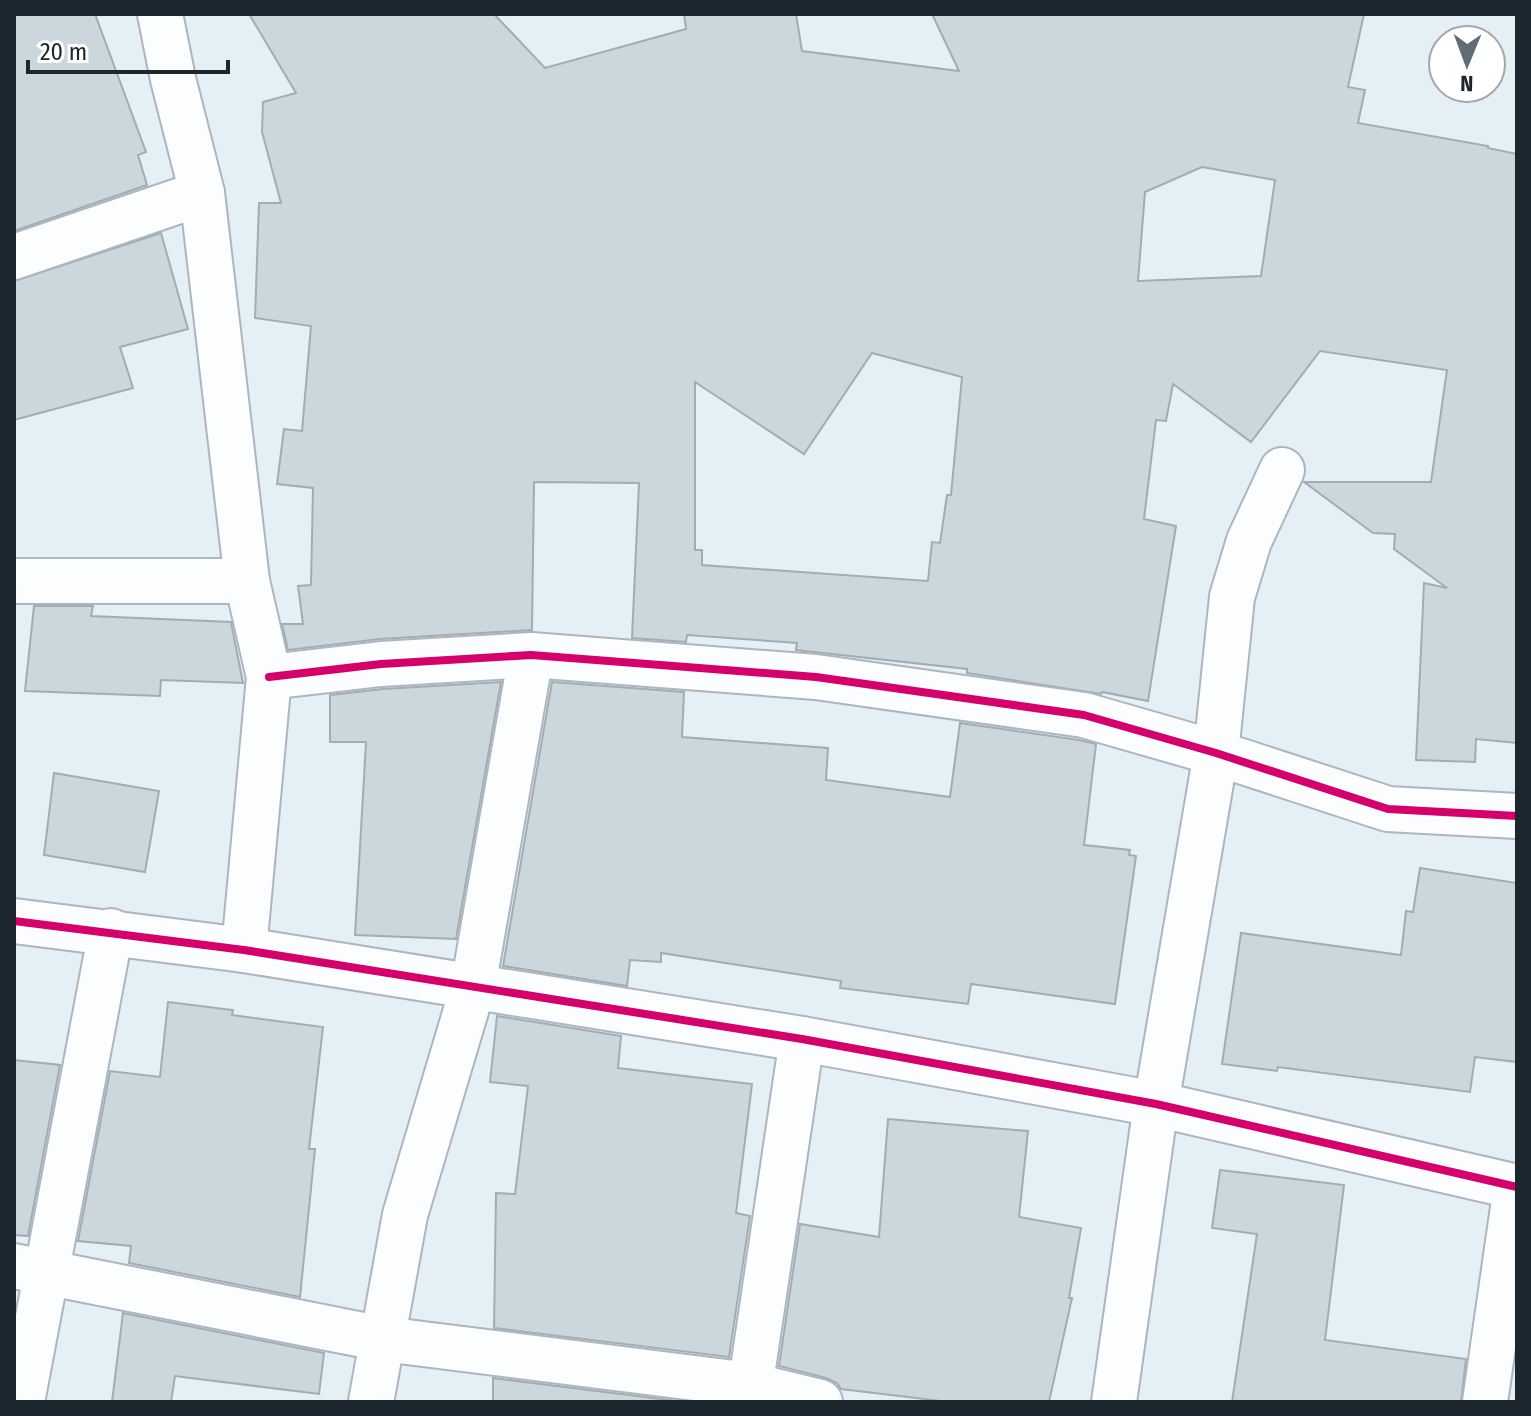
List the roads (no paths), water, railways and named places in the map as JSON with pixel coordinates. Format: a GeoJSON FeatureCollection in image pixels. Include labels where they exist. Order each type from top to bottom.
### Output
{"type":"FeatureCollection","features":[{"type":"Feature","properties":{"kind":"street"},"geometry":{"type":"LineString","coordinates":[[160,14],[202,193],[247,581],[269,677],[244,950]]}},
{"type":"Feature","properties":{"kind":"street"},"geometry":{"type":"LineString","coordinates":[[14,257],[202,193]]}},
{"type":"Feature","properties":{"kind":"street"},"geometry":{"type":"LineString","coordinates":[[1114,1402],[1156,1104],[1216,753],[1232,597],[1249,541],[1282,470]]}},
{"type":"Feature","properties":{"kind":"street"},"geometry":{"type":"LineString","coordinates":[[14,581],[247,581]]}},
{"type":"Feature","properties":{"kind":"street"},"geometry":{"type":"LineString","coordinates":[[269,677],[381,664],[531,655],[816,677],[1084,715],[1216,753],[1388,809],[1517,816]]}},
{"type":"Feature","properties":{"kind":"street"},"geometry":{"type":"LineString","coordinates":[[371,1402],[405,1215],[473,987],[531,655]]}},
{"type":"Feature","properties":{"kind":"street"},"geometry":{"type":"LineString","coordinates":[[14,921],[244,950],[802,1039],[1156,1104],[1516,1187],[1485,1402]]}},
{"type":"Feature","properties":{"kind":"street"},"geometry":{"type":"LineString","coordinates":[[22,1402],[29,1269],[111,931]]}},
{"type":"Feature","properties":{"kind":"street"},"geometry":{"type":"LineString","coordinates":[[749,1394],[802,1039]]}},
{"type":"Feature","properties":{"kind":"street"},"geometry":{"type":"LineString","coordinates":[[29,1269],[383,1339],[820,1402]]}}]}
